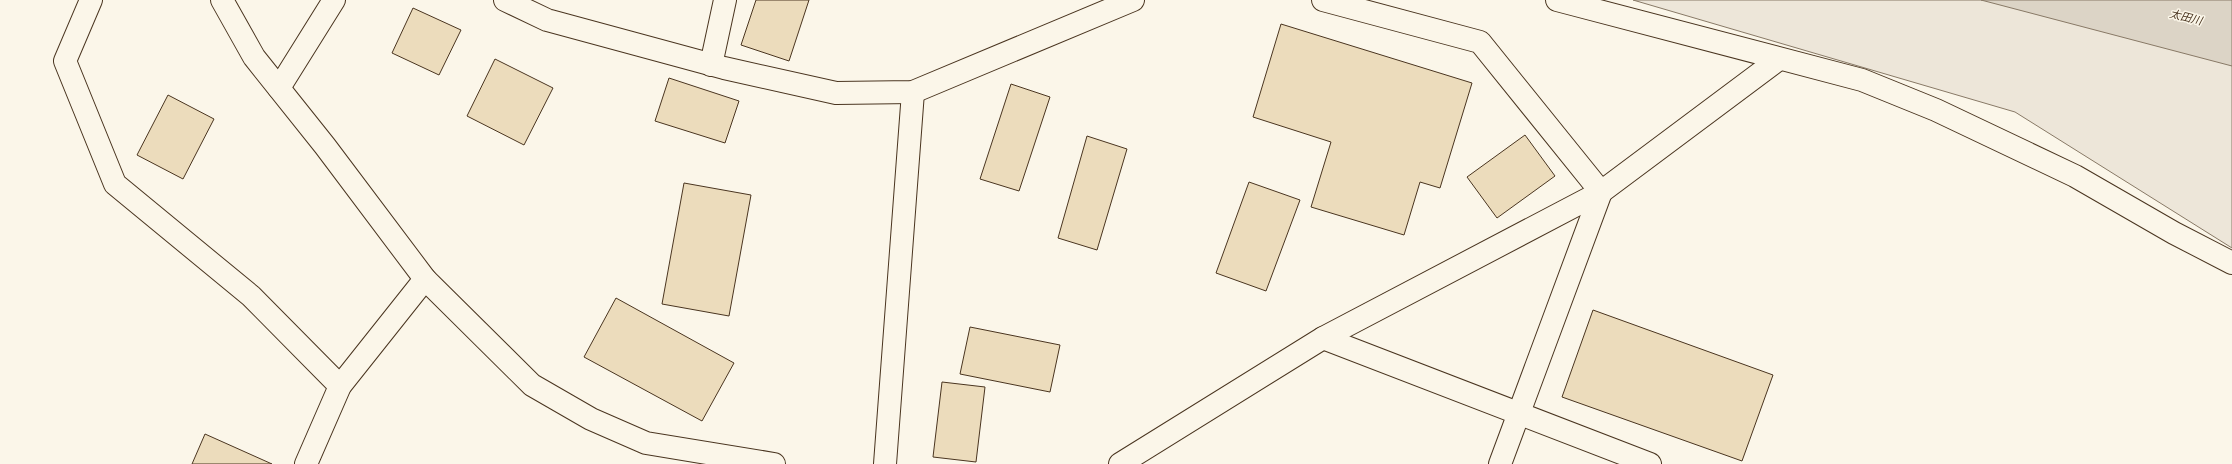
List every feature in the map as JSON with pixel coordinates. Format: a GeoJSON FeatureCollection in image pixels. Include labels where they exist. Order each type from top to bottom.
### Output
{"type":"FeatureCollection","features":[{"type":"Feature","properties":{"kind":"street"},"geometry":{"type":"LineString","coordinates":[[91,0],[65,61],[115,184],[251,296],[340,386]]}},
{"type":"Feature","properties":{"kind":"street"},"geometry":{"type":"LineString","coordinates":[[222,0],[254,57],[325,146],[425,279],[532,385],[591,419],[646,443],[774,464]]}},
{"type":"Feature","properties":{"kind":"street"},"geometry":{"type":"LineString","coordinates":[[279,88],[334,0]]}},
{"type":"Feature","properties":{"kind":"street"},"geometry":{"type":"LineString","coordinates":[[505,0],[547,20],[711,65],[836,93],[913,92],[1133,0]]}},
{"type":"Feature","properties":{"kind":"street"},"geometry":{"type":"LineString","coordinates":[[711,65],[725,0]]}},
{"type":"Feature","properties":{"kind":"street"},"geometry":{"type":"LineString","coordinates":[[1323,0],[1480,42],[1601,192]]}},
{"type":"Feature","properties":{"kind":"street"},"geometry":{"type":"LineString","coordinates":[[1557,0],[1862,80],[1936,110],[2075,176],[2174,233],[2232,264]]}},
{"type":"Feature","properties":{"kind":"street"},"geometry":{"type":"LineString","coordinates":[[1120,464],[1323,338],[1601,192],[1779,59]]}},
{"type":"Feature","properties":{"kind":"street"},"geometry":{"type":"LineString","coordinates":[[885,464],[913,92]]}},
{"type":"Feature","properties":{"kind":"street"},"geometry":{"type":"LineString","coordinates":[[1500,464],[1601,192]]}},
{"type":"Feature","properties":{"kind":"street"},"geometry":{"type":"LineString","coordinates":[[306,464],[340,386],[425,279]]}},
{"type":"Feature","properties":{"kind":"street"},"geometry":{"type":"LineString","coordinates":[[1323,338],[1518,415],[1650,464]]}},
{"type":"Feature","properties":{"kind":"shaded area"},"geometry":{"type":"Polygon","coordinates":[[[1633,0],[2232,0],[2232,248],[2015,112],[1633,0]]]}},
{"type":"Feature","properties":{"kind":"water","name":"太田川"},"geometry":{"type":"Polygon","coordinates":[[[1981,0],[2232,0],[2232,66],[1981,0]]]}},
{"type":"Feature","properties":{"kind":"building"},"geometry":{"type":"Polygon","coordinates":[[[756,0],[809,0],[789,61],[741,45],[756,0]]]}},
{"type":"Feature","properties":{"kind":"building"},"geometry":{"type":"Polygon","coordinates":[[[413,8],[461,30],[439,75],[392,53],[413,8]]]}},
{"type":"Feature","properties":{"kind":"building"},"geometry":{"type":"Polygon","coordinates":[[[1281,24],[1472,83],[1440,188],[1420,182],[1404,235],[1311,207],[1331,142],[1253,117],[1281,24]]]}},
{"type":"Feature","properties":{"kind":"building"},"geometry":{"type":"Polygon","coordinates":[[[495,59],[553,88],[524,145],[467,116],[495,59]]]}},
{"type":"Feature","properties":{"kind":"building"},"geometry":{"type":"Polygon","coordinates":[[[669,78],[739,101],[725,143],[655,121],[669,78]]]}},
{"type":"Feature","properties":{"kind":"building"},"geometry":{"type":"Polygon","coordinates":[[[1011,84],[1050,97],[1019,191],[980,179],[1011,84]]]}},
{"type":"Feature","properties":{"kind":"building"},"geometry":{"type":"Polygon","coordinates":[[[168,95],[214,119],[183,179],[137,155],[168,95]]]}},
{"type":"Feature","properties":{"kind":"building"},"geometry":{"type":"Polygon","coordinates":[[[1525,135],[1555,176],[1497,218],[1467,177],[1525,135]]]}},
{"type":"Feature","properties":{"kind":"building"},"geometry":{"type":"Polygon","coordinates":[[[1087,136],[1127,149],[1097,250],[1058,238],[1087,136]]]}},
{"type":"Feature","properties":{"kind":"building"},"geometry":{"type":"Polygon","coordinates":[[[1249,182],[1300,200],[1266,291],[1216,273],[1249,182]]]}},
{"type":"Feature","properties":{"kind":"building"},"geometry":{"type":"Polygon","coordinates":[[[684,183],[751,195],[729,316],[662,304],[684,183]]]}},
{"type":"Feature","properties":{"kind":"building"},"geometry":{"type":"Polygon","coordinates":[[[616,298],[734,363],[702,421],[584,357],[616,298]]]}},
{"type":"Feature","properties":{"kind":"building"},"geometry":{"type":"Polygon","coordinates":[[[1593,310],[1773,375],[1742,461],[1562,397],[1593,310]]]}},
{"type":"Feature","properties":{"kind":"building"},"geometry":{"type":"Polygon","coordinates":[[[970,327],[1060,345],[1050,392],[960,374],[970,327]]]}},
{"type":"Feature","properties":{"kind":"building"},"geometry":{"type":"Polygon","coordinates":[[[942,382],[985,387],[976,462],[933,457],[942,382]]]}},
{"type":"Feature","properties":{"kind":"building"},"geometry":{"type":"Polygon","coordinates":[[[205,434],[272,464],[192,464],[205,434]]]}}]}
